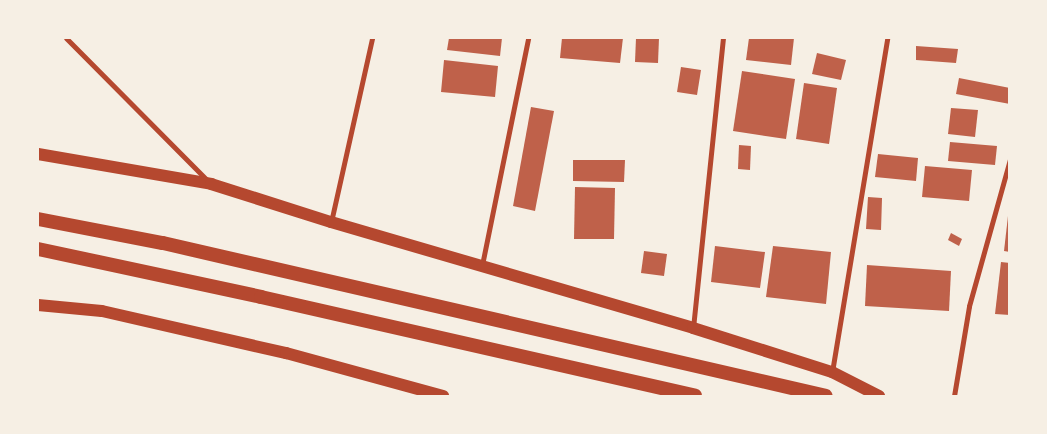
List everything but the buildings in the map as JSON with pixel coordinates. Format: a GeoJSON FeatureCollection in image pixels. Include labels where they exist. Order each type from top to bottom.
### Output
{"type":"FeatureCollection","features":[{"type":"Feature","properties":{"kind":"highway"},"geometry":{"type":"LineString","coordinates":[[38,219],[163,243],[826,396]]}},
{"type":"Feature","properties":{"kind":"highway"},"geometry":{"type":"LineString","coordinates":[[38,249],[695,396]]}},
{"type":"Feature","properties":{"kind":"main road"},"geometry":{"type":"LineString","coordinates":[[38,154],[211,184],[331,222],[693,328],[832,372],[879,396]]}},
{"type":"Feature","properties":{"kind":"main road"},"geometry":{"type":"LineString","coordinates":[[38,305],[112,313],[286,352],[443,396]]}},
{"type":"Feature","properties":{"kind":"street"},"geometry":{"type":"LineString","coordinates":[[66,38],[211,184]]}},
{"type":"Feature","properties":{"kind":"street"},"geometry":{"type":"LineString","coordinates":[[331,222],[372,38]]}},
{"type":"Feature","properties":{"kind":"street"},"geometry":{"type":"LineString","coordinates":[[482,266],[528,38]]}},
{"type":"Feature","properties":{"kind":"street"},"geometry":{"type":"LineString","coordinates":[[693,328],[723,38]]}},
{"type":"Feature","properties":{"kind":"street"},"geometry":{"type":"LineString","coordinates":[[832,372],[887,38]]}},
{"type":"Feature","properties":{"kind":"street"},"geometry":{"type":"LineString","coordinates":[[954,396],[969,306],[1010,159]]}}]}
